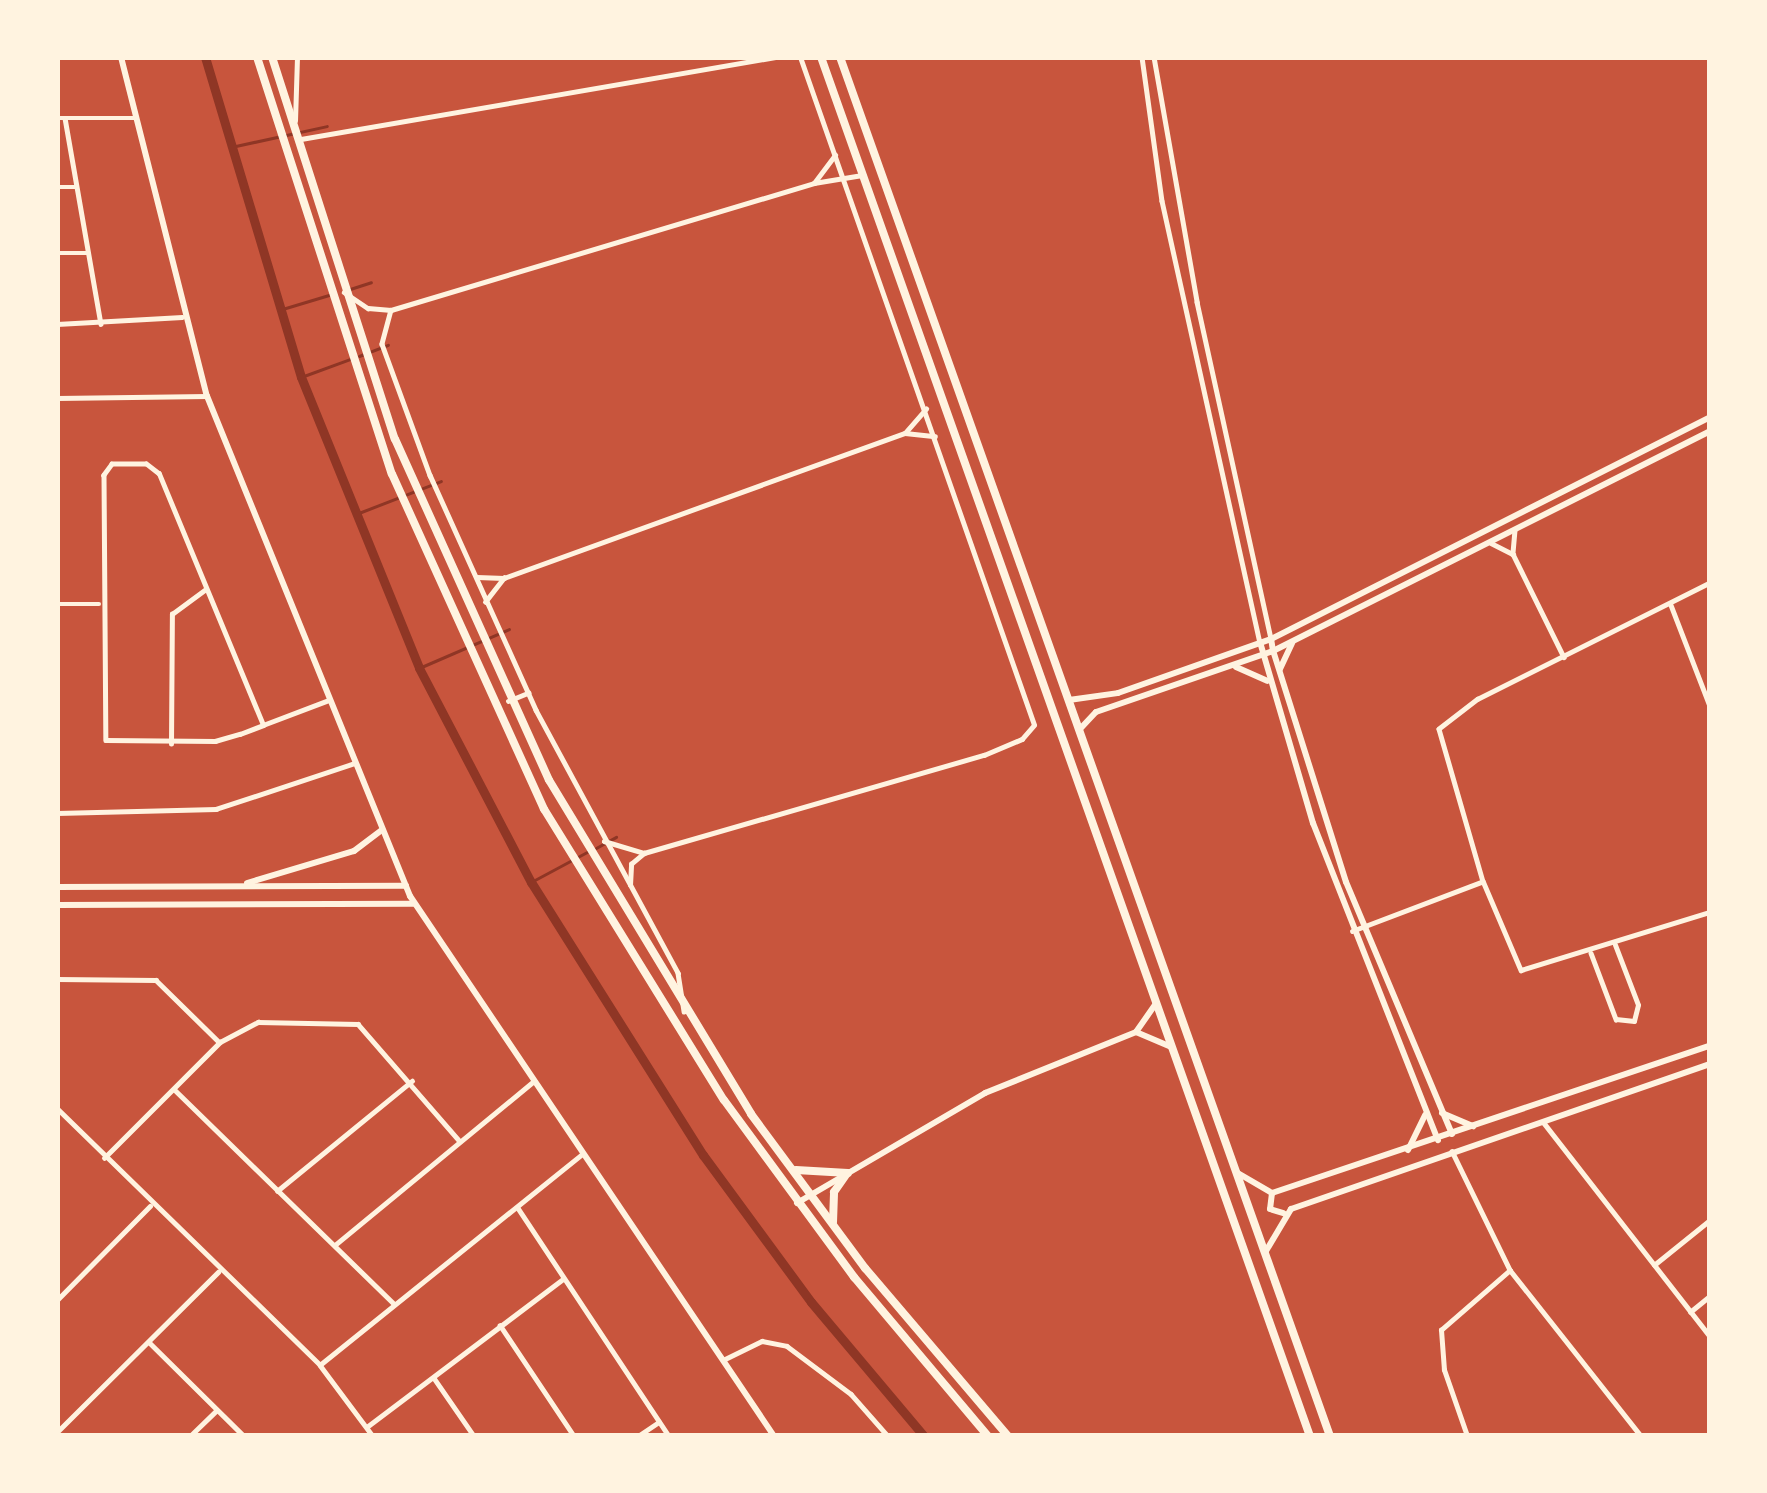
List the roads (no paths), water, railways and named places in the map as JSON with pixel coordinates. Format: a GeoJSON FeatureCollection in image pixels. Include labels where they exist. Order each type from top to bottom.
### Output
{"type":"FeatureCollection","features":[{"type":"Feature","properties":{"kind":"main road"},"geometry":{"type":"LineString","coordinates":[[256,57],[378,435],[510,742],[604,915],[797,1203],[988,1436]]}},
{"type":"Feature","properties":{"kind":"main road"},"geometry":{"type":"LineString","coordinates":[[272,57],[394,439],[508,701],[684,1012],[832,1223],[1008,1436]]}},
{"type":"Feature","properties":{"kind":"main road"},"geometry":{"type":"LineString","coordinates":[[821,57],[1082,782],[1310,1436]]}},
{"type":"Feature","properties":{"kind":"main road"},"geometry":{"type":"LineString","coordinates":[[840,57],[1330,1436]]}},
{"type":"Feature","properties":{"kind":"main road"},"geometry":{"type":"LineString","coordinates":[[1082,782],[1094,777]]}},
{"type":"Feature","properties":{"kind":"main road"},"geometry":{"type":"LineString","coordinates":[[792,1169],[848,1173]]}},
{"type":"Feature","properties":{"kind":"main road"},"geometry":{"type":"LineString","coordinates":[[832,1223],[834,1192],[848,1173]]}},
{"type":"Feature","properties":{"kind":"main road"},"geometry":{"type":"LineString","coordinates":[[1235,1221],[1252,1215]]}},
{"type":"Feature","properties":{"kind":"street"},"geometry":{"type":"LineString","coordinates":[[121,57],[182,317],[207,396],[414,904],[774,1436]]}},
{"type":"Feature","properties":{"kind":"street"},"geometry":{"type":"LineString","coordinates":[[291,124],[300,112],[297,57]]}},
{"type":"Feature","properties":{"kind":"street"},"geometry":{"type":"LineString","coordinates":[[295,140],[775,57]]}},
{"type":"Feature","properties":{"kind":"street"},"geometry":{"type":"LineString","coordinates":[[630,885],[631,864],[644,853],[984,755],[1031,730],[1028,692],[800,57]]}},
{"type":"Feature","properties":{"kind":"street"},"geometry":{"type":"LineString","coordinates":[[1142,57],[1162,202],[1270,683],[1352,932],[1438,1139]]}},
{"type":"Feature","properties":{"kind":"street"},"geometry":{"type":"LineString","coordinates":[[1154,57],[1203,334],[1273,652],[1363,927],[1451,1134]]}},
{"type":"Feature","properties":{"kind":"street"},"geometry":{"type":"LineString","coordinates":[[100,324],[61,118],[134,118]]}},
{"type":"Feature","properties":{"kind":"street"},"geometry":{"type":"LineString","coordinates":[[814,183],[835,152]]}},
{"type":"Feature","properties":{"kind":"street"},"geometry":{"type":"LineString","coordinates":[[344,292],[368,308],[391,310],[814,183],[863,175]]}},
{"type":"Feature","properties":{"kind":"street"},"geometry":{"type":"LineString","coordinates":[[57,187],[76,187]]}},
{"type":"Feature","properties":{"kind":"street"},"geometry":{"type":"LineString","coordinates":[[57,253],[87,253]]}},
{"type":"Feature","properties":{"kind":"street"},"geometry":{"type":"LineString","coordinates":[[886,298],[904,292]]}},
{"type":"Feature","properties":{"kind":"street"},"geometry":{"type":"LineString","coordinates":[[391,310],[382,344],[484,602],[604,840],[678,974],[684,1012]]}},
{"type":"Feature","properties":{"kind":"street"},"geometry":{"type":"LineString","coordinates":[[57,324],[182,317]]}},
{"type":"Feature","properties":{"kind":"street"},"geometry":{"type":"LineString","coordinates":[[57,398],[207,396]]}},
{"type":"Feature","properties":{"kind":"street"},"geometry":{"type":"LineString","coordinates":[[904,433],[926,409]]}},
{"type":"Feature","properties":{"kind":"street"},"geometry":{"type":"LineString","coordinates":[[1067,699],[1118,693],[1271,639],[1710,417]]}},
{"type":"Feature","properties":{"kind":"street"},"geometry":{"type":"LineString","coordinates":[[1079,731],[1096,712],[1292,643],[1710,430]]}},
{"type":"Feature","properties":{"kind":"street"},"geometry":{"type":"LineString","coordinates":[[474,576],[504,578],[904,433],[936,437]]}},
{"type":"Feature","properties":{"kind":"street"},"geometry":{"type":"LineString","coordinates":[[263,725],[156,469],[112,464],[104,475],[104,735],[114,744],[171,744],[263,725],[330,699]]}},
{"type":"Feature","properties":{"kind":"street"},"geometry":{"type":"LineString","coordinates":[[1515,530],[1513,554],[1564,656]]}},
{"type":"Feature","properties":{"kind":"street"},"geometry":{"type":"LineString","coordinates":[[1490,543],[1513,554]]}},
{"type":"Feature","properties":{"kind":"street"},"geometry":{"type":"LineString","coordinates":[[484,602],[504,578]]}},
{"type":"Feature","properties":{"kind":"street"},"geometry":{"type":"LineString","coordinates":[[1710,583],[1441,722],[1483,881],[1521,970],[1591,953],[1710,912]]}},
{"type":"Feature","properties":{"kind":"street"},"geometry":{"type":"LineString","coordinates":[[171,744],[172,614],[206,589]]}},
{"type":"Feature","properties":{"kind":"street"},"geometry":{"type":"LineString","coordinates":[[1670,603],[1710,706]]}},
{"type":"Feature","properties":{"kind":"street"},"geometry":{"type":"LineString","coordinates":[[57,604],[102,604]]}},
{"type":"Feature","properties":{"kind":"street"},"geometry":{"type":"LineString","coordinates":[[1279,672],[1292,643]]}},
{"type":"Feature","properties":{"kind":"street"},"geometry":{"type":"LineString","coordinates":[[1232,666],[1270,683]]}},
{"type":"Feature","properties":{"kind":"street"},"geometry":{"type":"LineString","coordinates":[[508,701],[528,692]]}},
{"type":"Feature","properties":{"kind":"street"},"geometry":{"type":"LineString","coordinates":[[57,813],[234,806],[356,762]]}},
{"type":"Feature","properties":{"kind":"street"},"geometry":{"type":"LineString","coordinates":[[230,886],[354,851],[382,830]]}},
{"type":"Feature","properties":{"kind":"street"},"geometry":{"type":"LineString","coordinates":[[604,840],[644,853]]}},
{"type":"Feature","properties":{"kind":"street"},"geometry":{"type":"LineString","coordinates":[[1352,932],[1483,881]]}},
{"type":"Feature","properties":{"kind":"street"},"geometry":{"type":"LineString","coordinates":[[57,887],[406,886]]}},
{"type":"Feature","properties":{"kind":"street"},"geometry":{"type":"LineString","coordinates":[[57,904],[414,904]]}},
{"type":"Feature","properties":{"kind":"street"},"geometry":{"type":"LineString","coordinates":[[1591,953],[1616,1019],[1627,1024],[1639,1012],[1615,945]]}},
{"type":"Feature","properties":{"kind":"street"},"geometry":{"type":"LineString","coordinates":[[57,979],[155,980],[220,1042]]}},
{"type":"Feature","properties":{"kind":"street"},"geometry":{"type":"LineString","coordinates":[[797,1203],[985,1093],[1136,1032],[1158,1000]]}},
{"type":"Feature","properties":{"kind":"street"},"geometry":{"type":"LineString","coordinates":[[104,1158],[220,1042],[259,1022],[351,1021],[412,1081],[459,1139]]}},
{"type":"Feature","properties":{"kind":"street"},"geometry":{"type":"LineString","coordinates":[[1136,1032],[1173,1047]]}},
{"type":"Feature","properties":{"kind":"street"},"geometry":{"type":"LineString","coordinates":[[1236,1172],[1273,1193],[1710,1046]]}},
{"type":"Feature","properties":{"kind":"street"},"geometry":{"type":"LineString","coordinates":[[1273,1193],[1270,1209],[1283,1213],[1710,1064]]}},
{"type":"Feature","properties":{"kind":"street"},"geometry":{"type":"LineString","coordinates":[[277,1191],[412,1081]]}},
{"type":"Feature","properties":{"kind":"street"},"geometry":{"type":"LineString","coordinates":[[332,1246],[534,1081]]}},
{"type":"Feature","properties":{"kind":"street"},"geometry":{"type":"LineString","coordinates":[[175,1090],[394,1304]]}},
{"type":"Feature","properties":{"kind":"street"},"geometry":{"type":"LineString","coordinates":[[1408,1150],[1426,1112]]}},
{"type":"Feature","properties":{"kind":"street"},"geometry":{"type":"LineString","coordinates":[[59,1113],[218,1272],[320,1365],[373,1436]]}},
{"type":"Feature","properties":{"kind":"street"},"geometry":{"type":"LineString","coordinates":[[1442,1113],[1477,1126]]}},
{"type":"Feature","properties":{"kind":"street"},"geometry":{"type":"LineString","coordinates":[[1542,1121],[1710,1336]]}},
{"type":"Feature","properties":{"kind":"street"},"geometry":{"type":"LineString","coordinates":[[1452,1151],[1510,1270],[1641,1436]]}},
{"type":"Feature","properties":{"kind":"street"},"geometry":{"type":"LineString","coordinates":[[320,1365],[583,1153]]}},
{"type":"Feature","properties":{"kind":"street"},"geometry":{"type":"LineString","coordinates":[[57,1300],[150,1206]]}},
{"type":"Feature","properties":{"kind":"street"},"geometry":{"type":"LineString","coordinates":[[518,1208],[669,1436]]}},
{"type":"Feature","properties":{"kind":"street"},"geometry":{"type":"LineString","coordinates":[[1266,1253],[1283,1213]]}},
{"type":"Feature","properties":{"kind":"street"},"geometry":{"type":"LineString","coordinates":[[1653,1266],[1710,1220]]}},
{"type":"Feature","properties":{"kind":"street"},"geometry":{"type":"LineString","coordinates":[[1467,1436],[1444,1370],[1442,1330],[1510,1270]]}},
{"type":"Feature","properties":{"kind":"street"},"geometry":{"type":"LineString","coordinates":[[57,1432],[218,1272]]}},
{"type":"Feature","properties":{"kind":"street"},"geometry":{"type":"LineString","coordinates":[[368,1426],[563,1280]]}},
{"type":"Feature","properties":{"kind":"street"},"geometry":{"type":"LineString","coordinates":[[1690,1312],[1710,1296]]}},
{"type":"Feature","properties":{"kind":"street"},"geometry":{"type":"LineString","coordinates":[[500,1325],[574,1436]]}},
{"type":"Feature","properties":{"kind":"street"},"geometry":{"type":"LineString","coordinates":[[148,1341],[244,1436]]}},
{"type":"Feature","properties":{"kind":"street"},"geometry":{"type":"LineString","coordinates":[[724,1359],[762,1341],[787,1346],[851,1394],[888,1436]]}},
{"type":"Feature","properties":{"kind":"street"},"geometry":{"type":"LineString","coordinates":[[434,1378],[474,1436]]}},
{"type":"Feature","properties":{"kind":"street"},"geometry":{"type":"LineString","coordinates":[[190,1436],[217,1410]]}},
{"type":"Feature","properties":{"kind":"street"},"geometry":{"type":"LineString","coordinates":[[638,1436],[659,1422]]}},
{"type":"Feature","properties":{"kind":"waterway"},"geometry":{"type":"LineString","coordinates":[[205,57],[301,377],[419,668],[531,882],[703,1155],[811,1302],[924,1436]]}},
{"type":"Feature","properties":{"kind":"waterway"},"geometry":{"type":"LineString","coordinates":[[231,147],[327,126]]}},
{"type":"Feature","properties":{"kind":"waterway"},"geometry":{"type":"LineString","coordinates":[[350,289],[371,282]]}},
{"type":"Feature","properties":{"kind":"waterway"},"geometry":{"type":"LineString","coordinates":[[279,310],[329,295]]}},
{"type":"Feature","properties":{"kind":"waterway"},"geometry":{"type":"LineString","coordinates":[[359,356],[388,345]]}},
{"type":"Feature","properties":{"kind":"waterway"},"geometry":{"type":"LineString","coordinates":[[301,377],[350,359]]}},
{"type":"Feature","properties":{"kind":"waterway"},"geometry":{"type":"LineString","coordinates":[[356,514],[441,481]]}},
{"type":"Feature","properties":{"kind":"waterway"},"geometry":{"type":"LineString","coordinates":[[419,668],[509,629]]}},
{"type":"Feature","properties":{"kind":"waterway"},"geometry":{"type":"LineString","coordinates":[[596,848],[616,837]]}},
{"type":"Feature","properties":{"kind":"waterway"},"geometry":{"type":"LineString","coordinates":[[531,882],[587,852]]}}]}
